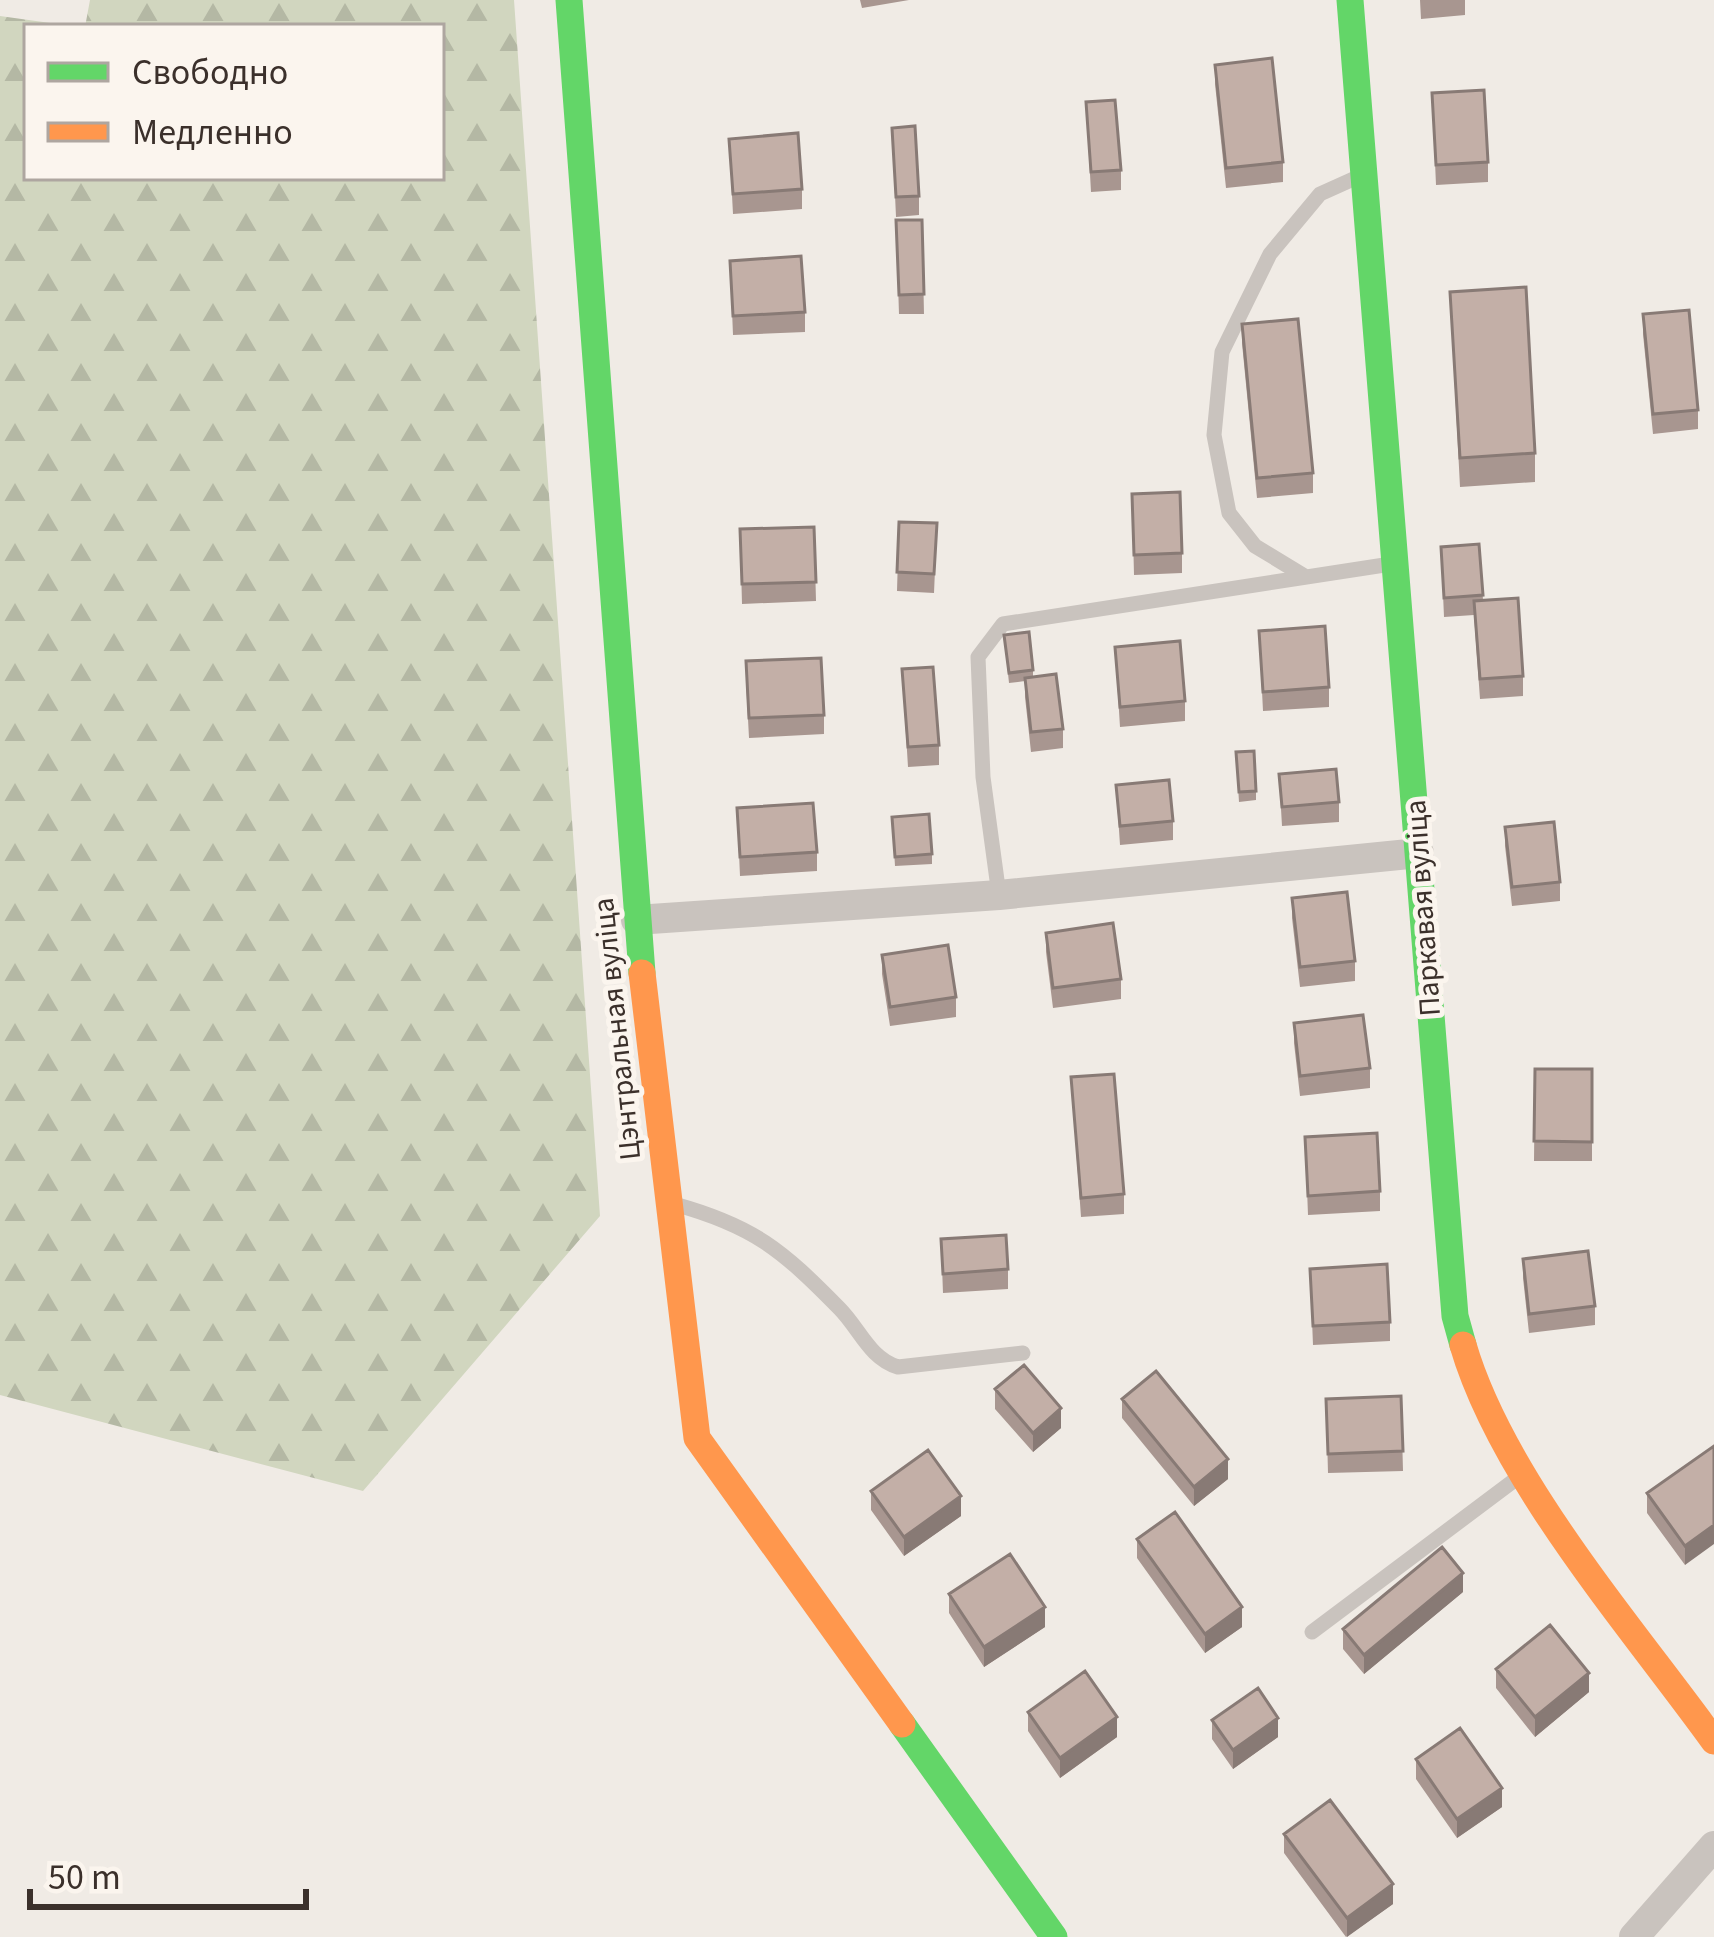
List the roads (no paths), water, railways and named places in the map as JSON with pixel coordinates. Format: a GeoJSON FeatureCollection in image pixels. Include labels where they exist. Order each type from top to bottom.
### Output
{"type":"FeatureCollection","features":[{"type":"Feature","properties":{"kind":"street","name":"Цэнтральная вуліца"},"geometry":{"type":"LineString","coordinates":[[569,0],[636,920],[698,1438],[1054,1937]]}},
{"type":"Feature","properties":{"kind":"street","name":"Паркавая вуліца"},"geometry":{"type":"LineString","coordinates":[[1350,0],[1455,1316],[1478,1396],[1522,1474],[1714,1741]]}},
{"type":"Feature","properties":{"kind":"street"},"geometry":{"type":"LineString","coordinates":[[636,920],[999,895],[1419,853]]}},
{"type":"Feature","properties":{"kind":"street"},"geometry":{"type":"LineString","coordinates":[[1634,1937],[1714,1846]]}},
{"type":"Feature","properties":{"kind":"lane"},"geometry":{"type":"LineString","coordinates":[[1306,577],[1255,546],[1228,513],[1214,435],[1222,352],[1270,254],[1320,194],[1365,174]]}},
{"type":"Feature","properties":{"kind":"lane"},"geometry":{"type":"LineString","coordinates":[[999,895],[983,777],[978,657],[987,638],[1003,624],[1394,564]]}},
{"type":"Feature","properties":{"kind":"lane"},"geometry":{"type":"LineString","coordinates":[[669,1202],[746,1227],[781,1251],[844,1313],[880,1361],[898,1366],[1023,1353]]}},
{"type":"Feature","properties":{"kind":"lane"},"geometry":{"type":"LineString","coordinates":[[1312,1632],[1522,1474]]}}]}
